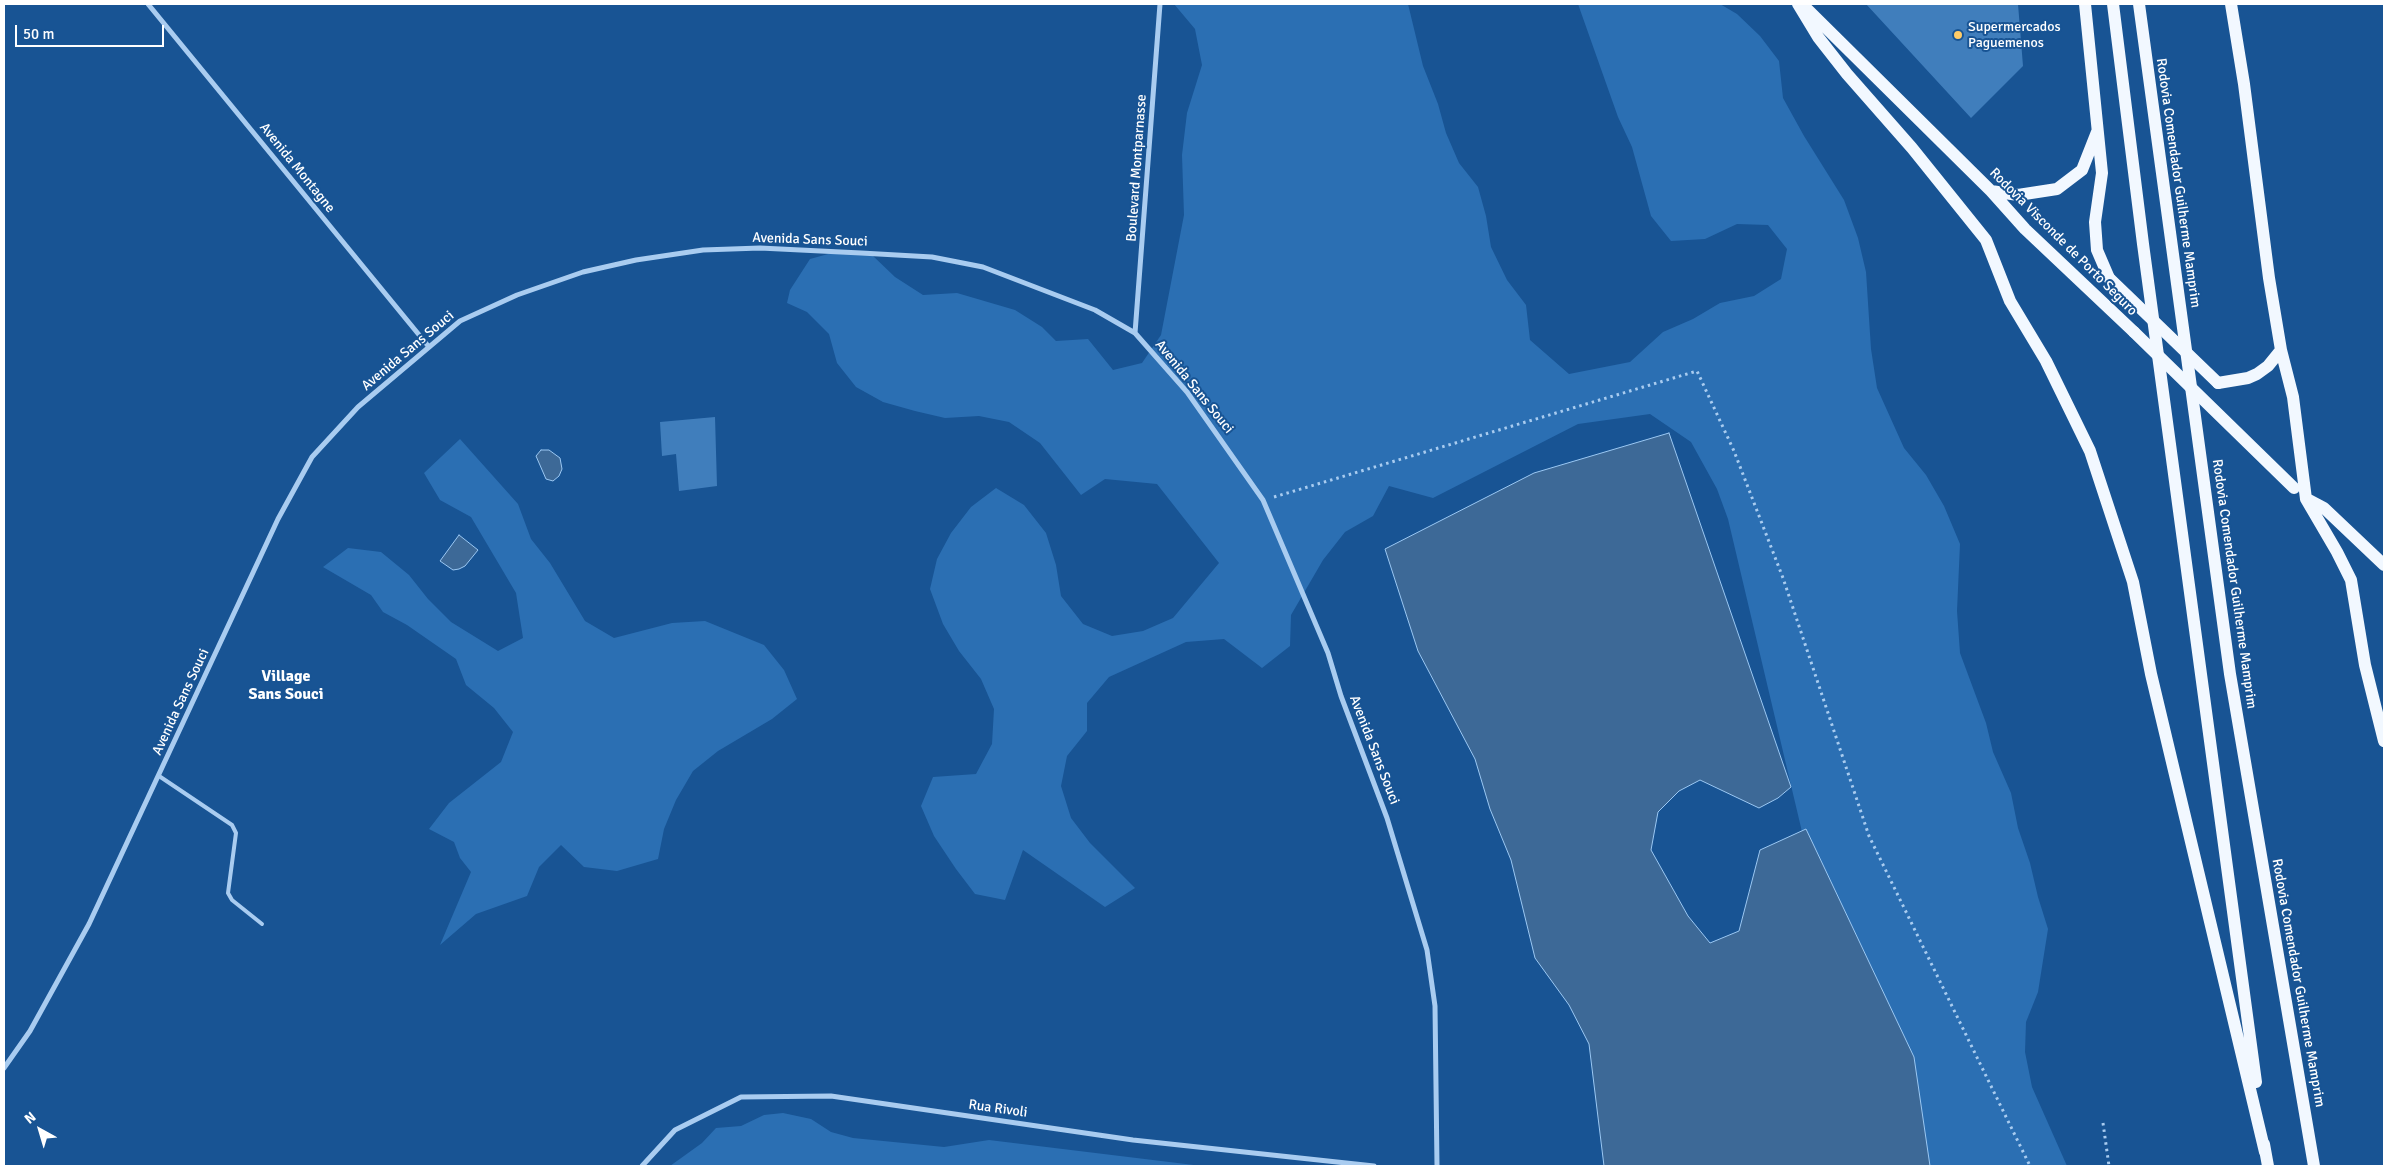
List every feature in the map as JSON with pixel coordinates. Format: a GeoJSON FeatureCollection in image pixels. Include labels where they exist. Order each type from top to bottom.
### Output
{"type":"FeatureCollection","features":[{"type":"Feature","properties":{"kind":"main road","name":"Rodovia Visconde de Porto Seguro"},"geometry":{"type":"LineString","coordinates":[[1800,4],[1991,191],[2026,228],[2294,488],[2306,498],[2324,508],[2384,565]]}},
{"type":"Feature","properties":{"kind":"main road"},"geometry":{"type":"LineString","coordinates":[[1800,4],[1818,38],[1912,148],[1986,240],[2010,301],[2046,361],[2090,451],[2133,582],[2151,674],[2268,1166]]}},
{"type":"Feature","properties":{"kind":"main road"},"geometry":{"type":"LineString","coordinates":[[2084,4],[2099,127],[2102,174],[2095,222],[2098,250],[2109,278],[2218,383],[2248,378],[2257,374],[2268,366],[2281,350]]}},
{"type":"Feature","properties":{"kind":"main road"},"geometry":{"type":"LineString","coordinates":[[2113,4],[2143,244],[2265,1152]]}},
{"type":"Feature","properties":{"kind":"main road","name":"Rodovia Comendador Guilherme Mamprim"},"geometry":{"type":"LineString","coordinates":[[2139,4],[2230,674],[2314,1166]]}},
{"type":"Feature","properties":{"kind":"main road"},"geometry":{"type":"LineString","coordinates":[[2231,4],[2244,84],[2268,278],[2281,350],[2293,397],[2306,498]]}},
{"type":"Feature","properties":{"kind":"main road"},"geometry":{"type":"LineString","coordinates":[[1991,191],[2018,195],[2058,189],[2082,170],[2099,127]]}},
{"type":"Feature","properties":{"kind":"main road","name":"Rodovia Visconde de Porto Seguro"},"geometry":{"type":"LineString","coordinates":[[2306,498],[2351,580],[2365,665],[2384,741]]}},
{"type":"Feature","properties":{"kind":"street","name":"Avenida Montagne"},"geometry":{"type":"LineString","coordinates":[[148,4],[428,347]]}},
{"type":"Feature","properties":{"kind":"street","name":"Boulevard Montparnasse"},"geometry":{"type":"LineString","coordinates":[[1135,333],[1160,4]]}},
{"type":"Feature","properties":{"kind":"street","name":"Avenida Sans Souci"},"geometry":{"type":"LineString","coordinates":[[4,1068],[30,1031],[89,924],[278,519],[312,457],[358,407],[460,321],[517,295],[583,272],[636,260],[703,250],[760,248],[932,258],[983,267],[1095,310],[1135,333],[1187,392],[1263,500],[1328,654],[1341,696],[1387,818],[1427,950],[1435,1006],[1437,1166]]}},
{"type":"Feature","properties":{"kind":"street","name":"Rua Rivoli"},"geometry":{"type":"LineString","coordinates":[[642,1166],[675,1130],[741,1097],[831,1096],[1133,1140],[1374,1166]]}},
{"type":"Feature","properties":{"kind":"lane"},"geometry":{"type":"LineString","coordinates":[[159,776],[232,825],[236,833],[228,893],[232,900],[262,924]]}},
{"type":"Feature","properties":{"kind":"path"},"geometry":{"type":"LineString","coordinates":[[1263,500],[1697,371],[1734,451],[1783,578],[1868,836],[2030,1166]]}},
{"type":"Feature","properties":{"kind":"path"},"geometry":{"type":"LineString","coordinates":[[2103,1122],[2109,1166]]}},
{"type":"Feature","properties":{"kind":"shaded area"},"geometry":{"type":"Polygon","coordinates":[[[1174,4],[1408,4],[1423,66],[1438,104],[1446,133],[1459,163],[1478,187],[1486,216],[1491,247],[1507,280],[1526,305],[1530,340],[1569,374],[1630,362],[1663,332],[1693,319],[1720,303],[1754,296],[1781,279],[1787,249],[1768,225],[1737,224],[1705,239],[1671,241],[1651,216],[1632,147],[1618,117],[1578,4],[1720,4],[1737,14],[1760,36],[1779,61],[1783,98],[1844,200],[1858,238],[1866,272],[1871,349],[1877,388],[1904,448],[1926,475],[1944,506],[1960,544],[1957,611],[1960,653],[1986,723],[1993,752],[2011,793],[2018,828],[2030,863],[2048,929],[2038,992],[2026,1022],[2025,1052],[2032,1087],[2067,1166],[1914,1166],[1856,1060],[1728,519],[1717,489],[1691,442],[1650,414],[1578,424],[1433,498],[1389,486],[1373,516],[1345,532],[1323,560],[1291,615],[1290,646],[1262,668],[1224,639],[1186,642],[1109,677],[1087,703],[1087,731],[1067,756],[1061,786],[1071,818],[1090,843],[1135,888],[1105,907],[1023,850],[1005,900],[975,894],[934,836],[921,806],[933,777],[976,774],[992,744],[994,709],[981,679],[959,651],[943,624],[930,589],[937,559],[951,533],[971,507],[996,488],[1024,505],[1046,533],[1056,565],[1061,596],[1083,624],[1112,636],[1143,631],[1173,618],[1219,563],[1157,484],[1105,479],[1081,495],[1040,443],[1009,422],[979,416],[945,418],[883,402],[856,387],[837,363],[829,334],[807,312],[787,303],[790,290],[810,259],[839,251],[872,255],[895,277],[923,295],[957,293],[1015,310],[1042,327],[1056,341],[1088,339],[1113,370],[1142,363],[1161,335],[1184,215],[1182,155],[1187,113],[1202,65],[1195,29],[1174,4]]]}},
{"type":"Feature","properties":{"kind":"shaded area"},"geometry":{"type":"Polygon","coordinates":[[[1669,433],[1791,787],[1778,798],[1759,808],[1700,780],[1679,791],[1658,812],[1651,850],[1688,916],[1710,943],[1739,931],[1760,850],[1806,829],[1914,1057],[1930,1166],[1604,1166],[1589,1044],[1569,1005],[1535,958],[1511,860],[1490,809],[1475,759],[1418,651],[1385,549],[1534,473],[1669,433]]]}},
{"type":"Feature","properties":{"kind":"shaded area"},"geometry":{"type":"Polygon","coordinates":[[[460,439],[518,504],[531,539],[550,563],[585,621],[614,638],[672,623],[705,621],[764,645],[784,670],[797,699],[772,719],[718,751],[693,771],[676,800],[664,829],[658,859],[617,871],[584,867],[561,845],[539,867],[527,896],[476,914],[440,945],[471,872],[460,858],[454,842],[429,829],[449,803],[501,762],[513,732],[494,708],[466,685],[456,659],[407,625],[383,612],[371,595],[323,567],[348,548],[381,552],[409,575],[428,599],[451,622],[498,651],[523,638],[516,593],[471,517],[440,500],[424,473],[460,439]]]}},
{"type":"Feature","properties":{"kind":"shaded area"},"geometry":{"type":"Polygon","coordinates":[[[541,450],[549,450],[560,458],[562,469],[559,476],[553,481],[546,479],[536,456],[541,450]]]}},
{"type":"Feature","properties":{"kind":"shaded area"},"geometry":{"type":"Polygon","coordinates":[[[459,535],[478,550],[465,566],[453,570],[440,561],[459,535]]]}},
{"type":"Feature","properties":{"kind":"shaded area"},"geometry":{"type":"Polygon","coordinates":[[[783,1113],[811,1119],[831,1132],[853,1138],[944,1147],[989,1140],[1202,1166],[670,1166],[702,1143],[716,1128],[741,1126],[764,1115],[783,1113]]]}},
{"type":"Feature","properties":{"kind":"building","name":"Supermercados Paguemenos"},"geometry":{"type":"Polygon","coordinates":[[[1866,4],[2018,4],[2023,66],[1971,118],[1866,4]]]}},
{"type":"Feature","properties":{"kind":"building"},"geometry":{"type":"Polygon","coordinates":[[[715,417],[717,486],[679,491],[676,454],[662,456],[660,422],[715,417]]]}},
{"type":"Feature","properties":{"kind":"place","name":"Supermercados Paguemenos"},"geometry":{"type":"Point","coordinates":[1958,35]}},
{"type":"Feature","properties":{"kind":"district","name":"Village Sans Souci"},"geometry":{"type":"Point","coordinates":[286,686]}}]}
